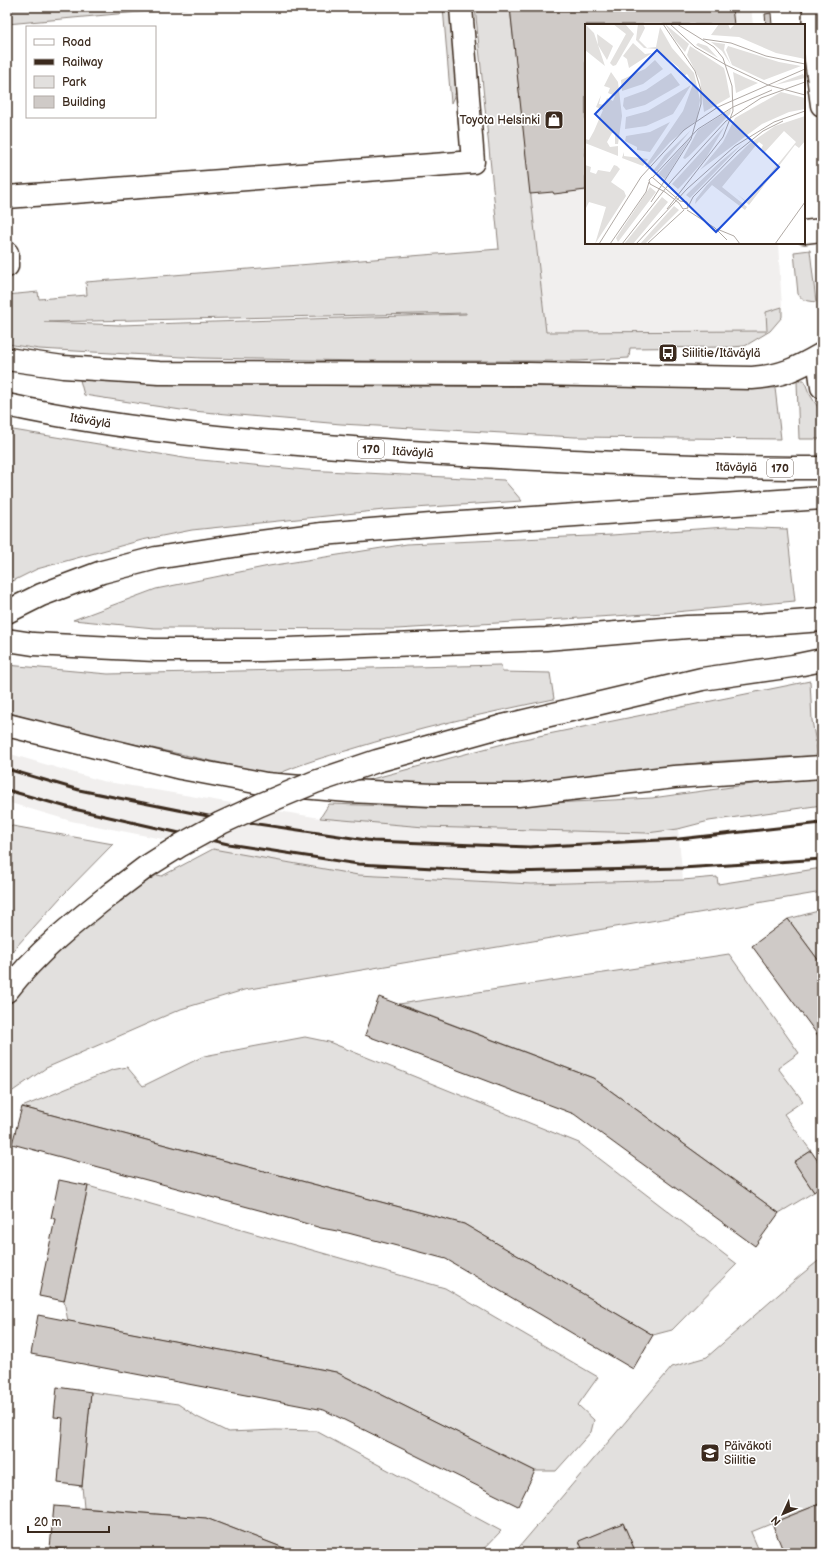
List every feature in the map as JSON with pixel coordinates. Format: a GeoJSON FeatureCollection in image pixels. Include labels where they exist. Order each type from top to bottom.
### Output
{"type":"FeatureCollection","features":[{"type":"Feature","properties":{"kind":"main road"},"geometry":{"type":"LineString","coordinates":[[7,197],[473,162],[461,7]]}},
{"type":"Feature","properties":{"kind":"main road"},"geometry":{"type":"LineString","coordinates":[[803,7],[813,38]]}},
{"type":"Feature","properties":{"kind":"main road"},"geometry":{"type":"LineString","coordinates":[[814,7],[813,38],[822,105]]}},
{"type":"Feature","properties":{"kind":"main road"},"geometry":{"type":"LineString","coordinates":[[805,232],[822,230]]}},
{"type":"Feature","properties":{"kind":"main road"},"geometry":{"type":"LineString","coordinates":[[7,253],[7,266]]}},
{"type":"Feature","properties":{"kind":"main road"},"geometry":{"type":"LineString","coordinates":[[7,359],[63,367],[159,373],[528,374],[752,378],[770,377],[787,373],[822,354]]}},
{"type":"Feature","properties":{"kind":"main road"},"geometry":{"type":"LineString","coordinates":[[822,361],[820,372],[822,387]]}},
{"type":"Feature","properties":{"kind":"main road","name":"Itäväylä"},"geometry":{"type":"LineString","coordinates":[[7,405],[44,413],[141,428],[239,439],[537,460],[738,468],[822,468]]}},
{"type":"Feature","properties":{"kind":"main road"},"geometry":{"type":"LineString","coordinates":[[7,612],[41,596],[102,572],[156,558],[322,534],[822,498]]}},
{"type":"Feature","properties":{"kind":"main road"},"geometry":{"type":"LineString","coordinates":[[7,640],[33,644],[155,650],[262,650],[546,639],[687,627],[755,625],[822,620]]}},
{"type":"Feature","properties":{"kind":"main road"},"geometry":{"type":"LineString","coordinates":[[7,991],[16,979],[52,943],[82,916],[146,867],[181,844],[221,823],[315,782],[377,761],[503,726],[702,679],[761,671],[822,660]]}},
{"type":"Feature","properties":{"kind":"main road"},"geometry":{"type":"LineString","coordinates":[[7,725],[181,768],[266,784],[349,791],[410,794],[518,795],[674,777],[822,767]]}},
{"type":"Feature","properties":{"kind":"shaded area"},"geometry":{"type":"Polygon","coordinates":[[[510,7],[751,7],[753,24],[585,24],[585,244],[778,244],[782,307],[766,313],[767,331],[546,332],[510,7]]]}},
{"type":"Feature","properties":{"kind":"shaded area"},"geometry":{"type":"Polygon","coordinates":[[[7,753],[102,781],[320,818],[424,827],[647,833],[678,829],[683,880],[531,884],[358,875],[213,849],[71,821],[7,802],[7,753]]]}},
{"type":"Feature","properties":{"kind":"green space"},"geometry":{"type":"Polygon","coordinates":[[[7,7],[194,7],[7,24],[7,7]]]}},
{"type":"Feature","properties":{"kind":"green space"},"geometry":{"type":"Polygon","coordinates":[[[443,7],[452,7],[461,81],[451,103],[443,7]]]}},
{"type":"Feature","properties":{"kind":"green space"},"geometry":{"type":"Polygon","coordinates":[[[475,7],[510,7],[546,332],[767,331],[766,312],[782,307],[782,317],[770,331],[745,346],[630,348],[629,358],[578,361],[364,361],[201,358],[39,349],[7,344],[7,295],[38,292],[39,299],[87,295],[86,282],[499,249],[475,7]],[[466,313],[44,322],[120,325],[466,314],[466,313]]]}},
{"type":"Feature","properties":{"kind":"green space"},"geometry":{"type":"Polygon","coordinates":[[[810,250],[816,302],[803,300],[798,294],[794,252],[810,250]]]}},
{"type":"Feature","properties":{"kind":"green space"},"geometry":{"type":"Polygon","coordinates":[[[80,380],[254,385],[775,388],[781,439],[575,437],[341,424],[181,410],[84,395],[80,380]]]}},
{"type":"Feature","properties":{"kind":"green space"},"geometry":{"type":"Polygon","coordinates":[[[804,380],[809,393],[819,409],[822,425],[821,439],[799,439],[797,382],[804,380]]]}},
{"type":"Feature","properties":{"kind":"green space"},"geometry":{"type":"Polygon","coordinates":[[[7,429],[190,459],[306,470],[504,480],[522,501],[384,510],[192,530],[142,540],[37,569],[7,584],[7,429]]]}},
{"type":"Feature","properties":{"kind":"green space"},"geometry":{"type":"Polygon","coordinates":[[[726,527],[787,529],[795,601],[664,613],[397,629],[154,628],[73,620],[156,589],[269,566],[407,544],[612,535],[726,527]]]}},
{"type":"Feature","properties":{"kind":"green space"},"geometry":{"type":"Polygon","coordinates":[[[7,665],[108,674],[501,665],[502,672],[550,673],[554,699],[425,728],[312,761],[276,775],[56,727],[7,712],[7,665]]]}},
{"type":"Feature","properties":{"kind":"green space"},"geometry":{"type":"Polygon","coordinates":[[[810,681],[812,720],[818,756],[706,762],[494,786],[426,788],[364,781],[514,741],[810,681]]]}},
{"type":"Feature","properties":{"kind":"green space"},"geometry":{"type":"Polygon","coordinates":[[[822,777],[822,805],[709,821],[678,829],[647,833],[424,827],[320,818],[329,804],[455,808],[652,798],[789,779],[822,777]]]}},
{"type":"Feature","properties":{"kind":"green space"},"geometry":{"type":"Polygon","coordinates":[[[7,825],[113,844],[61,897],[7,957],[7,825]]]}},
{"type":"Feature","properties":{"kind":"green space"},"geometry":{"type":"Polygon","coordinates":[[[213,849],[358,875],[531,884],[683,880],[717,877],[718,884],[822,868],[822,892],[244,990],[181,1009],[46,1068],[7,1095],[7,1008],[21,988],[59,947],[121,898],[157,875],[162,876],[213,849]]]}},
{"type":"Feature","properties":{"kind":"green space"},"geometry":{"type":"Polygon","coordinates":[[[822,910],[822,965],[788,919],[822,910]]]}},
{"type":"Feature","properties":{"kind":"green space"},"geometry":{"type":"Polygon","coordinates":[[[729,954],[799,1053],[778,1068],[803,1101],[784,1114],[811,1151],[794,1162],[814,1192],[779,1213],[593,1078],[399,1004],[729,954]]]}},
{"type":"Feature","properties":{"kind":"green space"},"geometry":{"type":"Polygon","coordinates":[[[305,1037],[329,1042],[579,1143],[737,1264],[672,1330],[653,1335],[464,1224],[22,1107],[112,1070],[127,1067],[143,1086],[204,1056],[305,1037]]]}},
{"type":"Feature","properties":{"kind":"green space"},"geometry":{"type":"Polygon","coordinates":[[[88,1186],[445,1288],[598,1377],[578,1405],[594,1420],[591,1432],[556,1471],[535,1471],[336,1372],[68,1321],[64,1301],[88,1186]]]}},
{"type":"Feature","properties":{"kind":"green space","name":"Päiväkoti Siilitie"},"geometry":{"type":"Polygon","coordinates":[[[822,1258],[822,1503],[751,1532],[760,1553],[636,1553],[623,1523],[580,1541],[584,1553],[514,1553],[672,1367],[707,1357],[822,1258]]]}},
{"type":"Feature","properties":{"kind":"green space"},"geometry":{"type":"Polygon","coordinates":[[[91,1392],[178,1404],[197,1417],[228,1432],[276,1430],[316,1431],[501,1531],[480,1553],[297,1553],[206,1518],[84,1508],[82,1486],[91,1392]]]}},
{"type":"Feature","properties":{"kind":"building","name":"Toyota Helsinki"},"geometry":{"type":"Polygon","coordinates":[[[510,7],[732,7],[734,24],[585,24],[585,190],[554,194],[553,192],[530,194],[510,7]]]}},
{"type":"Feature","properties":{"kind":"building"},"geometry":{"type":"Polygon","coordinates":[[[771,13],[772,24],[766,24],[765,14],[771,13]]]}},
{"type":"Feature","properties":{"kind":"building"},"geometry":{"type":"Polygon","coordinates":[[[788,919],[822,965],[822,1041],[752,946],[788,919]]]}},
{"type":"Feature","properties":{"kind":"building"},"geometry":{"type":"Polygon","coordinates":[[[379,997],[593,1078],[779,1213],[755,1246],[574,1114],[365,1035],[379,997]]]}},
{"type":"Feature","properties":{"kind":"building"},"geometry":{"type":"Polygon","coordinates":[[[22,1107],[464,1224],[653,1335],[633,1369],[446,1259],[348,1233],[321,1228],[12,1144],[22,1107]]]}},
{"type":"Feature","properties":{"kind":"building"},"geometry":{"type":"Polygon","coordinates":[[[811,1151],[822,1167],[822,1186],[814,1192],[794,1162],[811,1151]]]}},
{"type":"Feature","properties":{"kind":"building"},"geometry":{"type":"Polygon","coordinates":[[[59,1180],[88,1186],[64,1301],[39,1296],[55,1219],[51,1218],[59,1180]]]}},
{"type":"Feature","properties":{"kind":"building"},"geometry":{"type":"Polygon","coordinates":[[[38,1315],[336,1372],[535,1471],[518,1506],[324,1410],[31,1354],[38,1315]]]}},
{"type":"Feature","properties":{"kind":"building"},"geometry":{"type":"Polygon","coordinates":[[[57,1387],[91,1392],[82,1486],[58,1483],[63,1418],[54,1417],[57,1387]]]}},
{"type":"Feature","properties":{"kind":"building"},"geometry":{"type":"Polygon","coordinates":[[[822,1503],[822,1553],[784,1553],[772,1523],[822,1503]]]}},
{"type":"Feature","properties":{"kind":"building"},"geometry":{"type":"Polygon","coordinates":[[[54,1506],[206,1518],[297,1553],[108,1553],[50,1548],[54,1506]]]}},
{"type":"Feature","properties":{"kind":"building"},"geometry":{"type":"Polygon","coordinates":[[[623,1523],[636,1553],[584,1553],[579,1541],[623,1523]]]}},
{"type":"Feature","properties":{"kind":"railway"},"geometry":{"type":"LineString","coordinates":[[7,769],[79,790],[223,819],[373,841],[529,847],[679,839],[822,823]]}},
{"type":"Feature","properties":{"kind":"railway"},"geometry":{"type":"LineString","coordinates":[[7,790],[74,809],[228,844],[358,864],[510,872],[682,868],[822,859]]}},
{"type":"Feature","properties":{"kind":"place","name":"Toyota Helsinki"},"geometry":{"type":"Point","coordinates":[554,120]}},
{"type":"Feature","properties":{"kind":"place","name":"Siilitie/Itäväylä"},"geometry":{"type":"Point","coordinates":[668,353]}},
{"type":"Feature","properties":{"kind":"place","name":"Päiväkoti Siilitie"},"geometry":{"type":"Point","coordinates":[710,1453]}}]}
